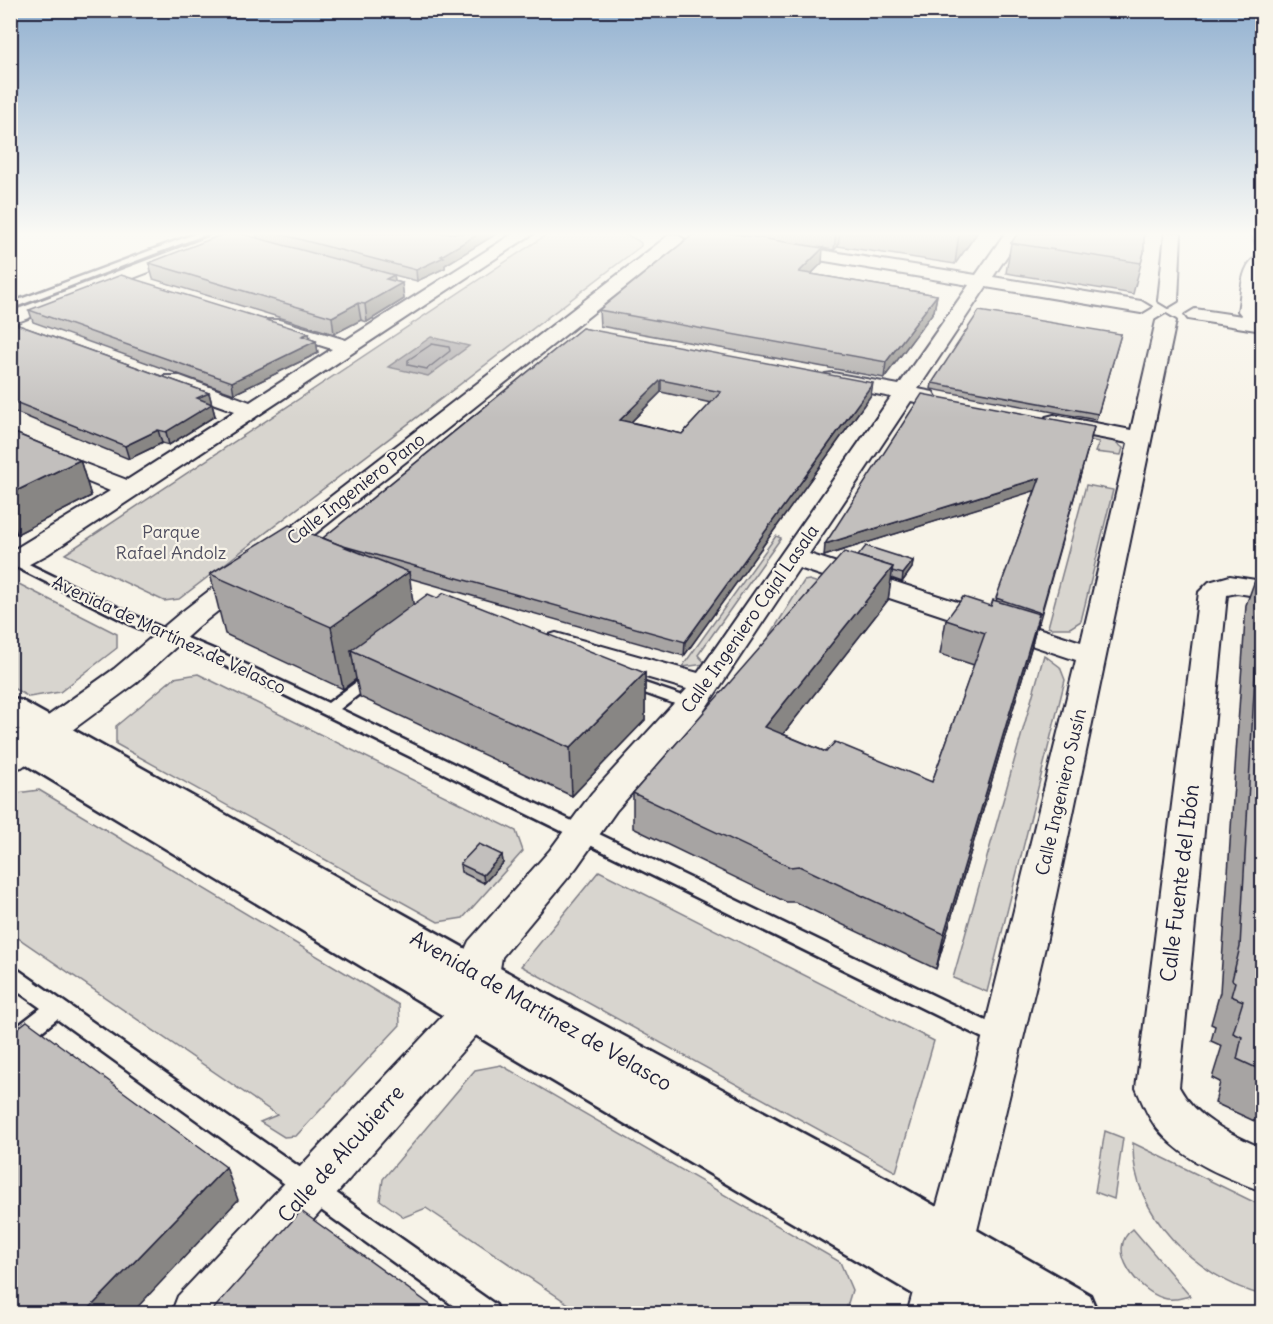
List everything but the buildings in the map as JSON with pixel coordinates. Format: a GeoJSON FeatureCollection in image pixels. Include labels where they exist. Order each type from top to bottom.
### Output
{"type":"FeatureCollection","features":[{"type":"Feature","properties":{"kind":"highway","name":"Avenida de Martínez de Velasco"},"geometry":{"type":"LineString","coordinates":[[10,709],[24,740],[481,1000],[943,1275],[1000,1314]]}},
{"type":"Feature","properties":{"kind":"highway","name":"Avenida de Martínez de Velasco"},"geometry":{"type":"LineString","coordinates":[[24,740],[361,909],[481,1000]]}},
{"type":"Feature","properties":{"kind":"highway","name":"Avenida de Martínez de Velasco"},"geometry":{"type":"LineString","coordinates":[[943,1275],[1071,1314]]}},
{"type":"Feature","properties":{"kind":"street"},"geometry":{"type":"LineString","coordinates":[[10,321],[76,295]]}},
{"type":"Feature","properties":{"kind":"street"},"geometry":{"type":"LineString","coordinates":[[12,560],[39,548],[126,489],[433,295]]}},
{"type":"Feature","properties":{"kind":"street","name":"Calle Ingeniero Pano"},"geometry":{"type":"LineString","coordinates":[[24,740],[99,696],[267,559],[602,295]]}},
{"type":"Feature","properties":{"kind":"street","name":"Calle Ingeniero Cajal Lasala"},"geometry":{"type":"LineString","coordinates":[[481,1000],[483,952],[581,835],[604,802],[699,695],[971,295]]}},
{"type":"Feature","properties":{"kind":"street"},"geometry":{"type":"LineString","coordinates":[[1065,295],[1141,307],[1147,315],[1167,311],[1186,321],[1195,315],[1258,321]]}},
{"type":"Feature","properties":{"kind":"street","name":"Calle Ingeniero Susín"},"geometry":{"type":"LineString","coordinates":[[943,1275],[1002,1038],[1092,655],[1167,311],[1168,295]]}},
{"type":"Feature","properties":{"kind":"street"},"geometry":{"type":"LineString","coordinates":[[1251,295],[1248,311],[1258,321]]}},
{"type":"Feature","properties":{"kind":"street"},"geometry":{"type":"LineString","coordinates":[[256,320],[349,348]]}},
{"type":"Feature","properties":{"kind":"street"},"geometry":{"type":"LineString","coordinates":[[10,321],[31,331]]}},
{"type":"Feature","properties":{"kind":"street"},"geometry":{"type":"LineString","coordinates":[[562,327],[588,332]]}},
{"type":"Feature","properties":{"kind":"street"},"geometry":{"type":"LineString","coordinates":[[150,373],[253,410]]}},
{"type":"Feature","properties":{"kind":"street"},"geometry":{"type":"LineString","coordinates":[[808,374],[946,401]]}},
{"type":"Feature","properties":{"kind":"street"},"geometry":{"type":"LineString","coordinates":[[1027,417],[1139,438]]}},
{"type":"Feature","properties":{"kind":"street"},"geometry":{"type":"LineString","coordinates":[[10,442],[126,489]]}},
{"type":"Feature","properties":{"kind":"street"},"geometry":{"type":"LineString","coordinates":[[794,558],[1092,655]]}},
{"type":"Feature","properties":{"kind":"street"},"geometry":{"type":"LineString","coordinates":[[267,559],[296,567]]}},
{"type":"Feature","properties":{"kind":"street","name":"Calle Fuente del Ibón"},"geometry":{"type":"LineString","coordinates":[[1263,588],[1235,584],[1220,587],[1214,592],[1157,1088],[1169,1112],[1192,1136],[1263,1170]]}},
{"type":"Feature","properties":{"kind":"street"},"geometry":{"type":"LineString","coordinates":[[536,636],[699,695]]}},
{"type":"Feature","properties":{"kind":"street","name":"Calle de Alcubierre"},"geometry":{"type":"LineString","coordinates":[[196,1314],[481,1000]]}},
{"type":"Feature","properties":{"kind":"lane"},"geometry":{"type":"LineString","coordinates":[[16,295],[29,299]]}},
{"type":"Feature","properties":{"kind":"lane"},"geometry":{"type":"LineString","coordinates":[[10,306],[40,295]]}},
{"type":"Feature","properties":{"kind":"lane","name":"Avenida de Martínez de Velasco"},"geometry":{"type":"LineString","coordinates":[[12,560],[1002,1038]]}},
{"type":"Feature","properties":{"kind":"lane"},"geometry":{"type":"LineString","coordinates":[[328,711],[383,669]]}},
{"type":"Feature","properties":{"kind":"lane"},"geometry":{"type":"LineString","coordinates":[[611,676],[699,695]]}},
{"type":"Feature","properties":{"kind":"lane"},"geometry":{"type":"LineString","coordinates":[[10,975],[488,1314]]}},
{"type":"Feature","properties":{"kind":"lane"},"geometry":{"type":"LineString","coordinates":[[10,1045],[56,1008]]}},
{"type":"Feature","properties":{"kind":"lane"},"geometry":{"type":"LineString","coordinates":[[943,1275],[1037,1314]]}},
{"type":"Feature","properties":{"kind":"green space","name":"Parque Rafael Andolz"},"geometry":{"type":"Polygon","coordinates":[[[456,295],[577,295],[179,599],[164,601],[65,554],[456,295]]]}},
{"type":"Feature","properties":{"kind":"green space"},"geometry":{"type":"Polygon","coordinates":[[[1092,435],[1113,440],[1123,448],[1121,455],[1095,452],[1099,442],[1070,436],[1092,435]]]}},
{"type":"Feature","properties":{"kind":"green space"},"geometry":{"type":"Polygon","coordinates":[[[1086,485],[1113,490],[1081,621],[1070,628],[1051,628],[1048,627],[1086,485]]]}},
{"type":"Feature","properties":{"kind":"green space"},"geometry":{"type":"Polygon","coordinates":[[[776,536],[781,538],[698,655],[706,664],[682,667],[776,536]]]}},
{"type":"Feature","properties":{"kind":"green space"},"geometry":{"type":"Polygon","coordinates":[[[11,580],[117,634],[117,648],[60,692],[29,697],[11,687],[11,580]]]}},
{"type":"Feature","properties":{"kind":"green space"},"geometry":{"type":"Polygon","coordinates":[[[809,580],[828,586],[722,712],[804,581],[809,580]]]}},
{"type":"Feature","properties":{"kind":"green space"},"geometry":{"type":"Polygon","coordinates":[[[1044,655],[1060,667],[1065,680],[987,992],[953,978],[1044,655]]]}},
{"type":"Feature","properties":{"kind":"green space"},"geometry":{"type":"Polygon","coordinates":[[[198,674],[516,831],[523,851],[463,918],[438,922],[116,744],[116,726],[174,678],[198,674]]]}},
{"type":"Feature","properties":{"kind":"green space"},"geometry":{"type":"Polygon","coordinates":[[[39,790],[399,1005],[400,1025],[296,1136],[284,1137],[260,1122],[277,1115],[11,933],[11,798],[17,793],[39,790]]]}},
{"type":"Feature","properties":{"kind":"green space"},"geometry":{"type":"Polygon","coordinates":[[[599,871],[934,1041],[896,1172],[521,966],[599,871]]]}},
{"type":"Feature","properties":{"kind":"green space"},"geometry":{"type":"Polygon","coordinates":[[[501,1065],[840,1262],[852,1290],[845,1313],[582,1313],[426,1208],[404,1217],[380,1200],[383,1179],[475,1070],[501,1065]]]}},
{"type":"Feature","properties":{"kind":"green space"},"geometry":{"type":"Polygon","coordinates":[[[1105,1131],[1123,1138],[1114,1199],[1095,1192],[1105,1131]]]}},
{"type":"Feature","properties":{"kind":"green space"},"geometry":{"type":"Polygon","coordinates":[[[1133,1143],[1262,1206],[1262,1295],[1214,1274],[1172,1239],[1156,1218],[1143,1195],[1135,1169],[1133,1143]]]}},
{"type":"Feature","properties":{"kind":"green space"},"geometry":{"type":"Polygon","coordinates":[[[1133,1229],[1190,1296],[1163,1298],[1135,1279],[1123,1258],[1122,1248],[1125,1238],[1133,1229]]]}},
{"type":"Feature","properties":{"kind":"water"},"geometry":{"type":"Polygon","coordinates":[[[431,337],[469,346],[428,376],[388,367],[431,337]]]}}]}
